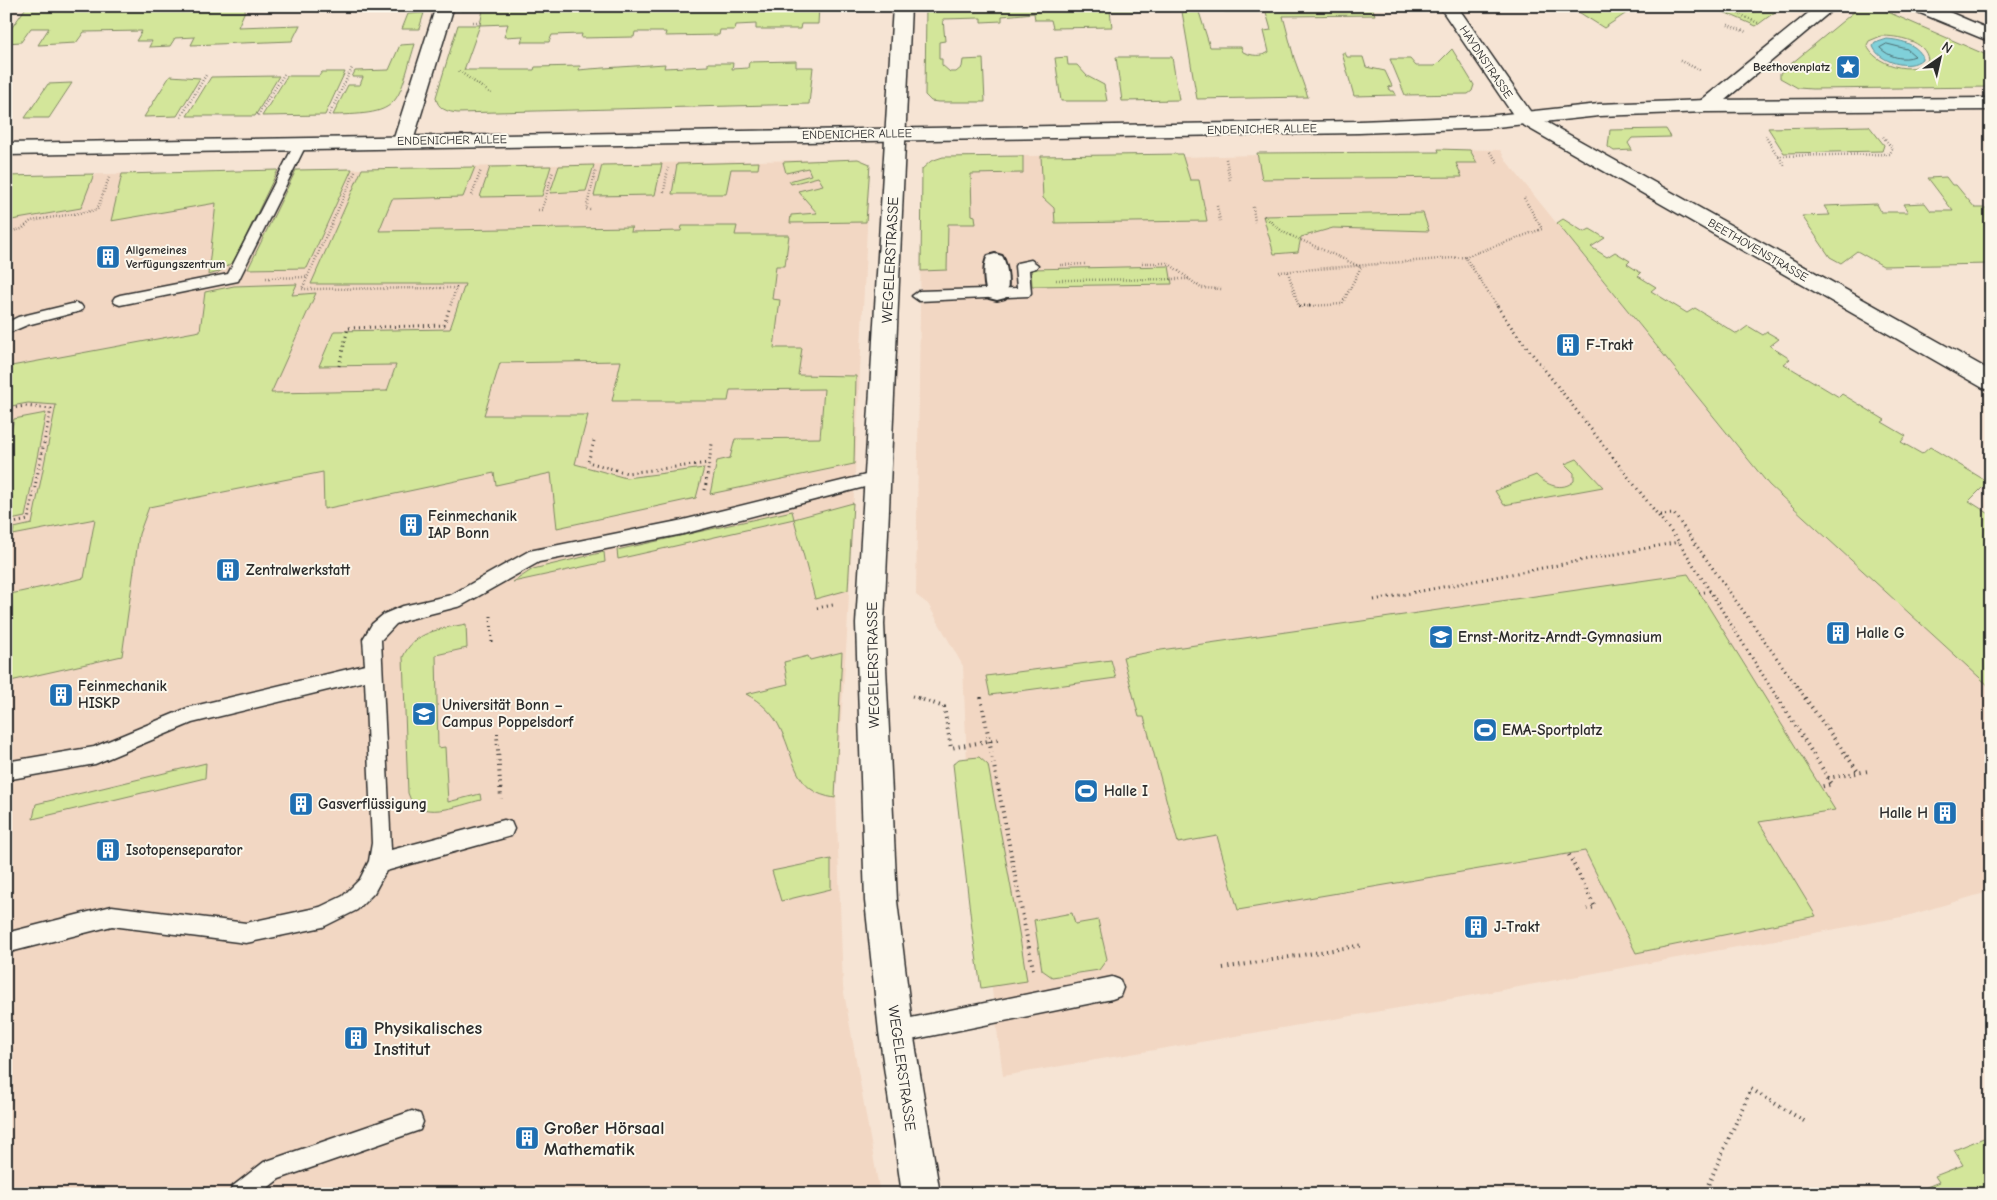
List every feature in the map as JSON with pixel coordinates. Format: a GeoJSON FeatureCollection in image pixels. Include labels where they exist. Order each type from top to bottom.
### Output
{"type":"FeatureCollection","features":[{"type":"Feature","properties":{"kind":"street"},"geometry":{"type":"LineString","coordinates":[[403,141],[445,6]]}},
{"type":"Feature","properties":{"kind":"street","name":"WEGELERSTRASSE"},"geometry":{"type":"LineString","coordinates":[[902,6],[870,624],[881,900],[896,1032],[921,1194]]}},
{"type":"Feature","properties":{"kind":"street","name":"HAYDNSTRASSE"},"geometry":{"type":"LineString","coordinates":[[1448,6],[1525,118]]}},
{"type":"Feature","properties":{"kind":"street"},"geometry":{"type":"LineString","coordinates":[[1706,106],[1828,6]]}},
{"type":"Feature","properties":{"kind":"street"},"geometry":{"type":"LineString","coordinates":[[1919,6],[1991,37]]}},
{"type":"Feature","properties":{"kind":"street"},"geometry":{"type":"LineString","coordinates":[[1958,6],[1991,20]]}},
{"type":"Feature","properties":{"kind":"street"},"geometry":{"type":"LineString","coordinates":[[1706,106],[1991,104]]}},
{"type":"Feature","properties":{"kind":"street","name":"ENDENICHER ALLEE"},"geometry":{"type":"LineString","coordinates":[[6,149],[403,141],[1359,127],[1487,122],[1599,110],[1706,106]]}},
{"type":"Feature","properties":{"kind":"street","name":"BEETHOVENSTRASSE"},"geometry":{"type":"LineString","coordinates":[[1525,118],[1991,382]]}},
{"type":"Feature","properties":{"kind":"street"},"geometry":{"type":"LineString","coordinates":[[995,261],[997,293]]}},
{"type":"Feature","properties":{"kind":"lane"},"geometry":{"type":"LineString","coordinates":[[120,300],[233,278],[308,143]]}},
{"type":"Feature","properties":{"kind":"lane"},"geometry":{"type":"LineString","coordinates":[[919,296],[1024,292],[1022,266],[1032,265]]}},
{"type":"Feature","properties":{"kind":"lane"},"geometry":{"type":"LineString","coordinates":[[6,329],[23,321],[76,308]]}},
{"type":"Feature","properties":{"kind":"lane"},"geometry":{"type":"LineString","coordinates":[[6,943],[112,916],[246,933],[323,917],[350,903],[367,886],[379,864],[382,843],[372,639],[378,629],[390,619],[403,613],[456,601],[535,556],[710,520],[878,478]]}},
{"type":"Feature","properties":{"kind":"lane"},"geometry":{"type":"LineString","coordinates":[[6,772],[95,755],[190,715],[374,671]]}},
{"type":"Feature","properties":{"kind":"lane"},"geometry":{"type":"LineString","coordinates":[[379,864],[504,829]]}},
{"type":"Feature","properties":{"kind":"lane"},"geometry":{"type":"LineString","coordinates":[[896,1032],[1112,988]]}},
{"type":"Feature","properties":{"kind":"lane"},"geometry":{"type":"LineString","coordinates":[[241,1194],[272,1170],[412,1122]]}},
{"type":"Feature","properties":{"kind":"path"},"geometry":{"type":"LineString","coordinates":[[308,143],[352,68]]}},
{"type":"Feature","properties":{"kind":"path"},"geometry":{"type":"LineString","coordinates":[[239,144],[285,73]]}},
{"type":"Feature","properties":{"kind":"path"},"geometry":{"type":"LineString","coordinates":[[164,146],[206,75]]}},
{"type":"Feature","properties":{"kind":"path"},"geometry":{"type":"LineString","coordinates":[[1778,156],[1889,156],[1892,148],[1859,105]]}},
{"type":"Feature","properties":{"kind":"path"},"geometry":{"type":"LineString","coordinates":[[1746,106],[1785,166]]}},
{"type":"Feature","properties":{"kind":"path"},"geometry":{"type":"LineString","coordinates":[[339,366],[348,328],[444,325],[456,288],[302,289],[369,142]]}},
{"type":"Feature","properties":{"kind":"path"},"geometry":{"type":"LineString","coordinates":[[6,232],[22,229],[31,221],[97,210],[121,147]]}},
{"type":"Feature","properties":{"kind":"path"},"geometry":{"type":"LineString","coordinates":[[1227,165],[1230,180]]}},
{"type":"Feature","properties":{"kind":"path"},"geometry":{"type":"LineString","coordinates":[[538,210],[542,210],[546,195]]}},
{"type":"Feature","properties":{"kind":"path"},"geometry":{"type":"LineString","coordinates":[[589,196],[586,209],[590,210]]}},
{"type":"Feature","properties":{"kind":"path"},"geometry":{"type":"LineString","coordinates":[[1279,272],[1465,258],[1542,229],[1524,198]]}},
{"type":"Feature","properties":{"kind":"path"},"geometry":{"type":"LineString","coordinates":[[1217,206],[1220,221]]}},
{"type":"Feature","properties":{"kind":"path"},"geometry":{"type":"LineString","coordinates":[[1253,207],[1255,222]]}},
{"type":"Feature","properties":{"kind":"path"},"geometry":{"type":"LineString","coordinates":[[1264,216],[1283,232],[1361,267]]}},
{"type":"Feature","properties":{"kind":"path"},"geometry":{"type":"LineString","coordinates":[[1465,258],[1512,328],[1679,542],[1832,784],[1820,787]]}},
{"type":"Feature","properties":{"kind":"path"},"geometry":{"type":"LineString","coordinates":[[1133,262],[1168,263],[1201,288],[1222,289]]}},
{"type":"Feature","properties":{"kind":"path"},"geometry":{"type":"LineString","coordinates":[[1288,272],[1299,306],[1342,304],[1361,267]]}},
{"type":"Feature","properties":{"kind":"path"},"geometry":{"type":"LineString","coordinates":[[233,278],[307,277]]}},
{"type":"Feature","properties":{"kind":"path"},"geometry":{"type":"LineString","coordinates":[[1023,281],[1189,279]]}},
{"type":"Feature","properties":{"kind":"path"},"geometry":{"type":"LineString","coordinates":[[6,409],[25,406],[51,409],[28,520],[14,523]]}},
{"type":"Feature","properties":{"kind":"path"},"geometry":{"type":"LineString","coordinates":[[594,441],[588,462],[627,473],[710,463]]}},
{"type":"Feature","properties":{"kind":"path"},"geometry":{"type":"LineString","coordinates":[[710,520],[703,500],[712,444]]}},
{"type":"Feature","properties":{"kind":"path"},"geometry":{"type":"LineString","coordinates":[[1659,516],[1674,514],[1859,772]]}},
{"type":"Feature","properties":{"kind":"path"},"geometry":{"type":"LineString","coordinates":[[1374,600],[1679,542]]}},
{"type":"Feature","properties":{"kind":"path"},"geometry":{"type":"LineString","coordinates":[[1699,593],[1710,591]]}},
{"type":"Feature","properties":{"kind":"path"},"geometry":{"type":"LineString","coordinates":[[817,608],[827,606]]}},
{"type":"Feature","properties":{"kind":"path"},"geometry":{"type":"LineString","coordinates":[[872,683],[944,707],[950,748],[998,739]]}},
{"type":"Feature","properties":{"kind":"path"},"geometry":{"type":"LineString","coordinates":[[981,697],[1040,1003]]}},
{"type":"Feature","properties":{"kind":"path"},"geometry":{"type":"LineString","coordinates":[[497,733],[504,829]]}},
{"type":"Feature","properties":{"kind":"path"},"geometry":{"type":"LineString","coordinates":[[1828,778],[1868,771]]}},
{"type":"Feature","properties":{"kind":"path"},"geometry":{"type":"LineString","coordinates":[[1569,855],[1595,907],[1587,909]]}},
{"type":"Feature","properties":{"kind":"path"},"geometry":{"type":"LineString","coordinates":[[1223,968],[1363,945]]}},
{"type":"Feature","properties":{"kind":"path"},"geometry":{"type":"LineString","coordinates":[[1704,1194],[1751,1089],[1804,1121]]}},
{"type":"Feature","properties":{"kind":"shaded area","name":"Ernst-Moritz-Arndt-Gymnasium"},"geometry":{"type":"Polygon","coordinates":[[[1438,149],[1500,150],[1508,163],[1768,485],[1991,688],[1991,891],[1907,916],[1491,992],[1003,1076],[969,811],[963,666],[928,604],[916,595],[922,169],[931,161],[943,157],[1182,154],[1183,157],[1257,155],[1257,153],[1439,152],[1438,149]]]}},
{"type":"Feature","properties":{"kind":"shaded area","name":"Universität Bonn – Campus Poppelsdorf"},"geometry":{"type":"Polygon","coordinates":[[[858,159],[867,162],[870,167],[847,635],[836,792],[843,987],[880,1194],[6,1194],[6,176],[858,159]]]}},
{"type":"Feature","properties":{"kind":"green space"},"geometry":{"type":"Polygon","coordinates":[[[27,6],[247,6],[238,27],[300,25],[292,41],[191,45],[195,37],[175,38],[170,46],[149,47],[152,41],[136,41],[142,31],[84,32],[76,43],[38,45],[49,28],[31,28],[21,42],[6,43],[6,36],[27,6]]]}},
{"type":"Feature","properties":{"kind":"green space"},"geometry":{"type":"Polygon","coordinates":[[[462,6],[819,6],[818,24],[801,24],[800,29],[756,29],[756,24],[736,25],[735,30],[720,30],[719,35],[665,36],[666,32],[635,32],[634,37],[581,38],[582,34],[552,35],[549,42],[521,42],[523,36],[504,37],[508,24],[480,25],[483,10],[461,11],[462,6]]]}},
{"type":"Feature","properties":{"kind":"green space"},"geometry":{"type":"Polygon","coordinates":[[[926,6],[1170,6],[1170,11],[1110,11],[1112,27],[1053,28],[1051,20],[1035,20],[1034,13],[1002,16],[1002,21],[981,22],[981,18],[943,19],[945,41],[939,42],[939,59],[942,59],[942,65],[950,72],[956,72],[962,67],[963,60],[983,59],[985,102],[938,102],[931,101],[925,95],[926,6]]]}},
{"type":"Feature","properties":{"kind":"green space"},"geometry":{"type":"Polygon","coordinates":[[[1181,6],[1372,6],[1375,15],[1283,16],[1294,58],[1308,97],[1197,99],[1181,6]],[[1218,8],[1204,9],[1199,12],[1210,47],[1241,47],[1243,52],[1256,55],[1263,55],[1269,52],[1264,31],[1271,30],[1266,12],[1225,12],[1218,8]]]}},
{"type":"Feature","properties":{"kind":"green space"},"geometry":{"type":"Polygon","coordinates":[[[1569,6],[1637,6],[1604,28],[1569,6]]]}},
{"type":"Feature","properties":{"kind":"green space"},"geometry":{"type":"Polygon","coordinates":[[[1710,6],[1783,6],[1756,26],[1710,6]]]}},
{"type":"Feature","properties":{"kind":"green space"},"geometry":{"type":"Polygon","coordinates":[[[1861,6],[1874,6],[1991,57],[1991,87],[1812,89],[1798,88],[1780,78],[1780,73],[1861,6]],[[1881,36],[1869,41],[1867,45],[1877,58],[1885,63],[1904,68],[1913,68],[1922,65],[1928,60],[1922,48],[1910,40],[1881,36]]]}},
{"type":"Feature","properties":{"kind":"green space"},"geometry":{"type":"Polygon","coordinates":[[[424,13],[419,29],[402,29],[408,14],[424,13]]]}},
{"type":"Feature","properties":{"kind":"green space"},"geometry":{"type":"Polygon","coordinates":[[[458,25],[480,25],[464,70],[534,70],[535,67],[580,66],[579,70],[665,64],[664,68],[708,66],[708,63],[733,63],[732,69],[748,68],[749,62],[796,61],[796,67],[813,67],[809,104],[458,113],[447,111],[438,104],[436,97],[458,25]]]}},
{"type":"Feature","properties":{"kind":"green space"},"geometry":{"type":"Polygon","coordinates":[[[415,44],[404,81],[393,102],[385,108],[373,112],[333,115],[348,85],[360,85],[363,77],[352,77],[355,71],[389,70],[400,45],[415,44]]]}},
{"type":"Feature","properties":{"kind":"green space"},"geometry":{"type":"Polygon","coordinates":[[[1452,49],[1474,85],[1472,91],[1468,94],[1405,95],[1390,59],[1410,59],[1416,66],[1435,66],[1452,49]]]}},
{"type":"Feature","properties":{"kind":"green space"},"geometry":{"type":"Polygon","coordinates":[[[1342,53],[1345,53],[1347,57],[1363,57],[1366,67],[1385,71],[1392,86],[1388,87],[1396,95],[1354,96],[1342,53]]]}},
{"type":"Feature","properties":{"kind":"green space"},"geometry":{"type":"Polygon","coordinates":[[[1067,57],[1068,65],[1077,65],[1087,76],[1104,85],[1107,101],[1061,101],[1055,58],[1067,57]]]}},
{"type":"Feature","properties":{"kind":"green space"},"geometry":{"type":"Polygon","coordinates":[[[1116,57],[1172,57],[1179,100],[1122,101],[1116,57]]]}},
{"type":"Feature","properties":{"kind":"green space"},"geometry":{"type":"Polygon","coordinates":[[[322,72],[345,72],[325,115],[262,116],[287,76],[319,76],[322,72]]]}},
{"type":"Feature","properties":{"kind":"green space"},"geometry":{"type":"Polygon","coordinates":[[[170,76],[200,78],[177,116],[144,117],[170,76]]]}},
{"type":"Feature","properties":{"kind":"green space"},"geometry":{"type":"Polygon","coordinates":[[[279,76],[255,116],[187,116],[211,77],[279,76]]]}},
{"type":"Feature","properties":{"kind":"green space"},"geometry":{"type":"Polygon","coordinates":[[[72,83],[49,118],[25,118],[48,84],[72,83]]]}},
{"type":"Feature","properties":{"kind":"green space"},"geometry":{"type":"Polygon","coordinates":[[[1869,126],[1884,145],[1882,151],[1784,153],[1768,128],[1869,126]]]}},
{"type":"Feature","properties":{"kind":"green space"},"geometry":{"type":"Polygon","coordinates":[[[1666,129],[1671,137],[1632,138],[1628,143],[1632,150],[1614,151],[1608,147],[1610,130],[1666,129]]]}},
{"type":"Feature","properties":{"kind":"green space"},"geometry":{"type":"Polygon","coordinates":[[[1438,149],[1470,150],[1477,163],[1456,163],[1462,177],[1262,179],[1257,153],[1439,152],[1438,149]]]}},
{"type":"Feature","properties":{"kind":"green space"},"geometry":{"type":"Polygon","coordinates":[[[1182,154],[1190,180],[1199,180],[1207,221],[1055,223],[1054,208],[1043,198],[1041,156],[1182,154]]]}},
{"type":"Feature","properties":{"kind":"green space"},"geometry":{"type":"Polygon","coordinates":[[[1023,156],[1023,173],[971,174],[972,215],[975,216],[976,224],[948,224],[947,270],[921,271],[922,169],[931,161],[943,157],[1023,156]]]}},
{"type":"Feature","properties":{"kind":"green space"},"geometry":{"type":"Polygon","coordinates":[[[858,159],[870,164],[866,222],[790,223],[791,215],[817,213],[798,191],[823,185],[818,177],[791,184],[789,181],[811,175],[808,168],[786,173],[783,162],[858,159]]]}},
{"type":"Feature","properties":{"kind":"green space"},"geometry":{"type":"Polygon","coordinates":[[[759,162],[758,169],[731,169],[726,194],[672,194],[677,164],[759,162]]]}},
{"type":"Feature","properties":{"kind":"green space"},"geometry":{"type":"Polygon","coordinates":[[[662,164],[655,195],[594,196],[602,165],[662,164]]]}},
{"type":"Feature","properties":{"kind":"green space"},"geometry":{"type":"Polygon","coordinates":[[[594,165],[586,191],[550,193],[559,166],[594,165]]]}},
{"type":"Feature","properties":{"kind":"green space"},"geometry":{"type":"Polygon","coordinates":[[[551,166],[542,196],[480,197],[490,167],[551,166]]]}},
{"type":"Feature","properties":{"kind":"green space"},"geometry":{"type":"Polygon","coordinates":[[[475,167],[463,197],[392,199],[379,231],[632,227],[631,232],[681,231],[682,226],[737,226],[735,235],[789,235],[785,266],[776,266],[772,299],[780,300],[774,348],[802,348],[798,375],[856,376],[854,464],[710,494],[717,461],[730,458],[735,439],[820,438],[824,389],[730,390],[728,401],[612,401],[621,361],[500,363],[484,415],[588,415],[575,464],[626,478],[704,468],[696,498],[557,528],[551,473],[496,485],[494,473],[324,509],[323,472],[149,507],[139,534],[122,656],[6,682],[6,595],[84,578],[95,519],[13,535],[14,528],[32,524],[56,405],[28,403],[6,407],[6,367],[200,331],[205,292],[234,286],[297,284],[292,295],[316,293],[271,393],[387,391],[396,365],[319,366],[334,331],[450,329],[465,284],[311,284],[362,169],[475,167]]]}},
{"type":"Feature","properties":{"kind":"green space"},"geometry":{"type":"Polygon","coordinates":[[[352,169],[307,268],[248,269],[296,170],[352,169]]]}},
{"type":"Feature","properties":{"kind":"green space"},"geometry":{"type":"Polygon","coordinates":[[[278,170],[234,261],[219,272],[208,275],[216,203],[111,221],[122,174],[278,170]]]}},
{"type":"Feature","properties":{"kind":"green space"},"geometry":{"type":"Polygon","coordinates":[[[94,174],[81,208],[6,221],[6,176],[94,174]]]}},
{"type":"Feature","properties":{"kind":"green space"},"geometry":{"type":"Polygon","coordinates":[[[1946,177],[1952,185],[1956,185],[1975,208],[1991,208],[1991,264],[1883,266],[1857,251],[1841,263],[1830,257],[1802,216],[1830,215],[1824,206],[1877,204],[1881,212],[1908,212],[1903,204],[1925,203],[1931,211],[1953,211],[1928,178],[1946,177]]]}},
{"type":"Feature","properties":{"kind":"green space"},"geometry":{"type":"Polygon","coordinates":[[[1423,213],[1429,231],[1333,228],[1301,237],[1298,252],[1274,254],[1263,216],[1423,213]]]}},
{"type":"Feature","properties":{"kind":"green space"},"geometry":{"type":"Polygon","coordinates":[[[1563,219],[1584,232],[1590,229],[1605,238],[1591,247],[1607,257],[1615,252],[1630,261],[1627,264],[1641,273],[1638,276],[1656,287],[1651,291],[1687,313],[1695,308],[1737,334],[1748,326],[1763,335],[1767,332],[1779,339],[1770,346],[1790,359],[1784,364],[1839,397],[1842,394],[1885,420],[1882,422],[1906,436],[1901,442],[1922,454],[1930,447],[1988,482],[1969,501],[1991,515],[1991,688],[1769,485],[1557,223],[1563,219]]]}},
{"type":"Feature","properties":{"kind":"green space"},"geometry":{"type":"Polygon","coordinates":[[[1169,266],[1172,284],[1032,286],[1031,269],[1169,266]]]}},
{"type":"Feature","properties":{"kind":"green space"},"geometry":{"type":"Polygon","coordinates":[[[46,413],[25,517],[6,521],[6,450],[14,419],[46,413]]]}},
{"type":"Feature","properties":{"kind":"green space"},"geometry":{"type":"Polygon","coordinates":[[[1577,459],[1603,487],[1504,505],[1495,491],[1536,475],[1544,482],[1554,486],[1564,486],[1574,481],[1574,473],[1565,464],[1577,459]]]}},
{"type":"Feature","properties":{"kind":"green space"},"geometry":{"type":"Polygon","coordinates":[[[853,503],[848,590],[815,599],[794,519],[853,503]]]}},
{"type":"Feature","properties":{"kind":"green space"},"geometry":{"type":"Polygon","coordinates":[[[792,511],[794,519],[618,559],[617,550],[792,511]]]}},
{"type":"Feature","properties":{"kind":"green space"},"geometry":{"type":"Polygon","coordinates":[[[604,552],[605,562],[513,582],[533,569],[604,552]]]}},
{"type":"Feature","properties":{"kind":"green space","name":"EMA-Sportplatz"},"geometry":{"type":"Polygon","coordinates":[[[1688,574],[1835,810],[1759,822],[1816,916],[1636,953],[1585,851],[1238,910],[1217,836],[1178,843],[1144,717],[1139,717],[1123,657],[1688,574]]]}},
{"type":"Feature","properties":{"kind":"green space"},"geometry":{"type":"Polygon","coordinates":[[[466,624],[467,648],[436,655],[438,748],[445,747],[448,802],[480,794],[481,800],[440,810],[420,808],[413,802],[408,793],[403,657],[408,648],[421,636],[466,624]]]}},
{"type":"Feature","properties":{"kind":"green space"},"geometry":{"type":"Polygon","coordinates":[[[842,652],[835,798],[821,795],[803,782],[775,719],[762,705],[746,694],[788,684],[784,662],[808,656],[810,660],[842,652]]]}},
{"type":"Feature","properties":{"kind":"green space"},"geometry":{"type":"Polygon","coordinates":[[[1111,660],[1116,678],[990,695],[986,676],[1111,660]]]}},
{"type":"Feature","properties":{"kind":"green space"},"geometry":{"type":"Polygon","coordinates":[[[979,757],[988,765],[1027,981],[981,988],[972,929],[953,764],[959,759],[979,757]]]}},
{"type":"Feature","properties":{"kind":"green space"},"geometry":{"type":"Polygon","coordinates":[[[206,763],[205,778],[33,819],[36,804],[206,763]]]}},
{"type":"Feature","properties":{"kind":"green space"},"geometry":{"type":"Polygon","coordinates":[[[831,859],[831,889],[781,901],[772,871],[831,859]]]}},
{"type":"Feature","properties":{"kind":"green space"},"geometry":{"type":"Polygon","coordinates":[[[1072,913],[1075,924],[1098,920],[1107,959],[1099,970],[1052,977],[1042,970],[1034,920],[1072,913]]]}},
{"type":"Feature","properties":{"kind":"green space"},"geometry":{"type":"Polygon","coordinates":[[[1991,1135],[1991,1194],[1910,1194],[1939,1182],[1935,1176],[1963,1165],[1954,1150],[1991,1135]]]}},
{"type":"Feature","properties":{"kind":"water"},"geometry":{"type":"Polygon","coordinates":[[[1887,39],[1902,41],[1911,45],[1919,51],[1922,59],[1917,63],[1903,64],[1895,63],[1881,56],[1873,46],[1875,43],[1887,39]]]}},
{"type":"Feature","properties":{"kind":"place","name":"Beethovenplatz"},"geometry":{"type":"Point","coordinates":[1848,67]}},
{"type":"Feature","properties":{"kind":"place","name":"Allgemeines Verfügungszentrum"},"geometry":{"type":"Point","coordinates":[108,257]}},
{"type":"Feature","properties":{"kind":"place","name":"F-Trakt"},"geometry":{"type":"Point","coordinates":[1568,345]}},
{"type":"Feature","properties":{"kind":"place","name":"Feinmechanik IAP Bonn"},"geometry":{"type":"Point","coordinates":[411,525]}},
{"type":"Feature","properties":{"kind":"place","name":"Zentralwerkstatt"},"geometry":{"type":"Point","coordinates":[228,570]}},
{"type":"Feature","properties":{"kind":"place","name":"Halle G"},"geometry":{"type":"Point","coordinates":[1838,633]}},
{"type":"Feature","properties":{"kind":"place","name":"Ernst-Moritz-Arndt-Gymnasium"},"geometry":{"type":"Point","coordinates":[1441,637]}},
{"type":"Feature","properties":{"kind":"place","name":"Feinmechanik HISKP"},"geometry":{"type":"Point","coordinates":[61,695]}},
{"type":"Feature","properties":{"kind":"place","name":"Universität Bonn – Campus Poppelsdorf"},"geometry":{"type":"Point","coordinates":[424,714]}},
{"type":"Feature","properties":{"kind":"place","name":"EMA-Sportplatz"},"geometry":{"type":"Point","coordinates":[1485,730]}},
{"type":"Feature","properties":{"kind":"place","name":"Halle I"},"geometry":{"type":"Point","coordinates":[1086,791]}},
{"type":"Feature","properties":{"kind":"place","name":"Gasverflüssigung"},"geometry":{"type":"Point","coordinates":[301,804]}},
{"type":"Feature","properties":{"kind":"place","name":"Halle H"},"geometry":{"type":"Point","coordinates":[1945,813]}},
{"type":"Feature","properties":{"kind":"place","name":"Isotopenseparator"},"geometry":{"type":"Point","coordinates":[108,850]}},
{"type":"Feature","properties":{"kind":"place","name":"J-Trakt"},"geometry":{"type":"Point","coordinates":[1476,927]}},
{"type":"Feature","properties":{"kind":"place","name":"Physikalisches Institut"},"geometry":{"type":"Point","coordinates":[356,1038]}},
{"type":"Feature","properties":{"kind":"place","name":"Großer Hörsaal Mathematik"},"geometry":{"type":"Point","coordinates":[527,1138]}}]}
